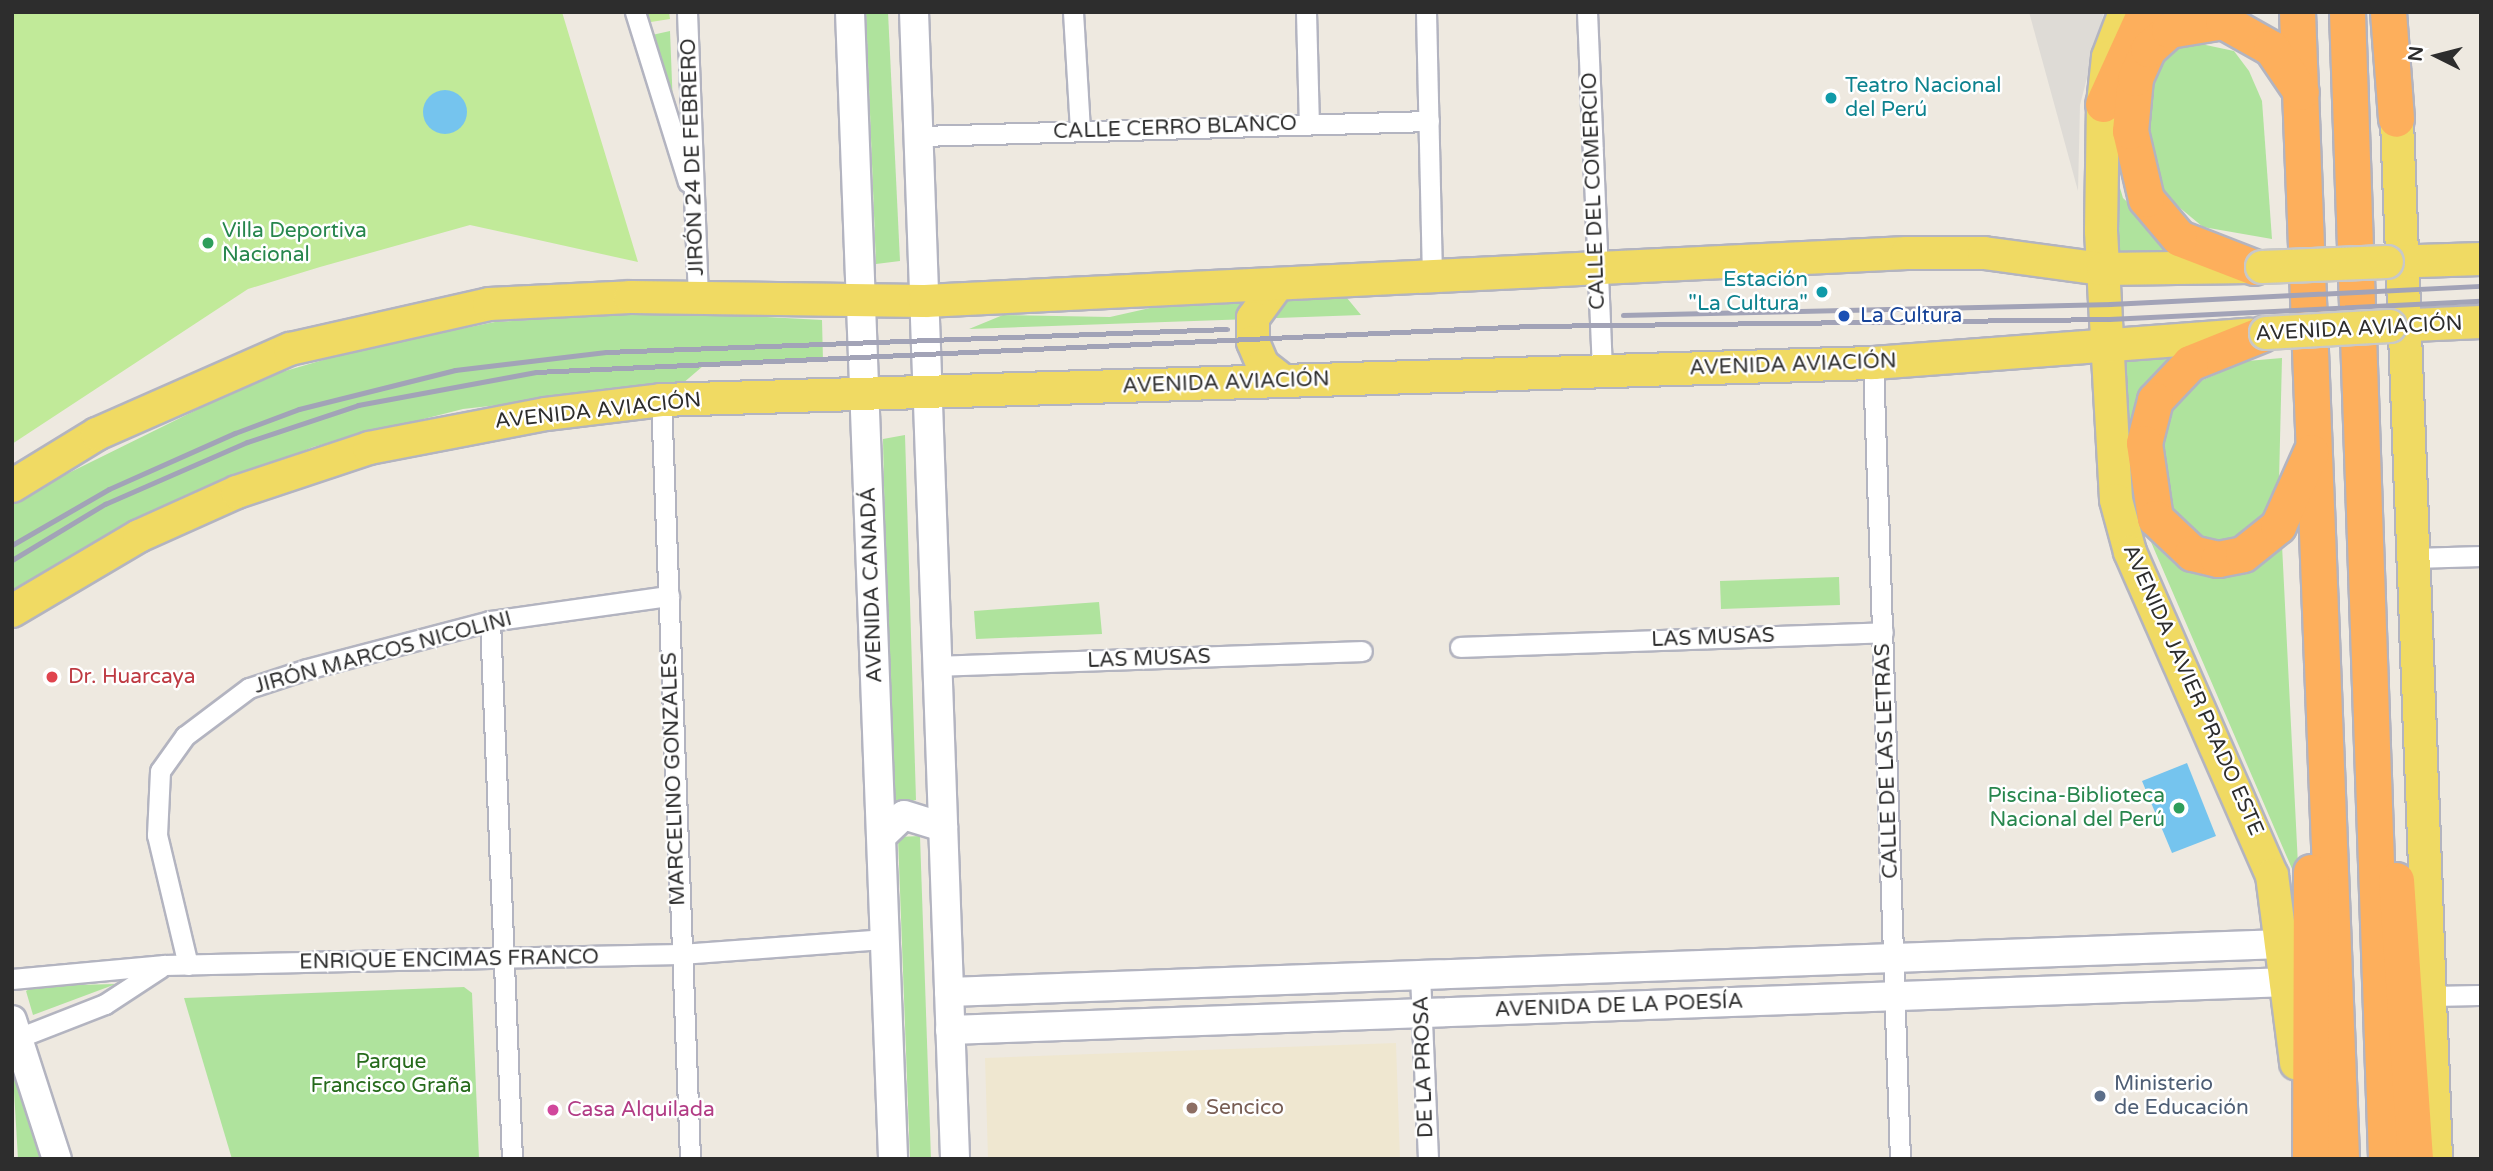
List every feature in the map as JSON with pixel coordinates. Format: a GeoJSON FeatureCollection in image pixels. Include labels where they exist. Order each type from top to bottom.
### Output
{"type":"FeatureCollection","features":[{"type":"Feature","properties":{"kind":"highway"},"geometry":{"type":"LineString","coordinates":[[2103,104],[2144,12]]}},
{"type":"Feature","properties":{"kind":"highway"},"geometry":{"type":"LineString","coordinates":[[2297,12],[2328,740],[2341,1159]]}},
{"type":"Feature","properties":{"kind":"highway"},"geometry":{"type":"LineString","coordinates":[[2347,12],[2386,1159]]}},
{"type":"Feature","properties":{"kind":"highway"},"geometry":{"type":"LineString","coordinates":[[2388,12],[2396,119]]}},
{"type":"Feature","properties":{"kind":"highway"},"geometry":{"type":"LineString","coordinates":[[2258,267],[2179,238],[2146,199],[2134,169],[2130,131],[2135,78],[2148,50],[2169,30],[2223,21],[2271,48],[2301,92]]}},
{"type":"Feature","properties":{"kind":"highway"},"geometry":{"type":"LineString","coordinates":[[2264,334],[2190,363],[2155,400],[2144,443],[2155,518],[2192,553],[2218,559],[2255,548],[2285,516],[2316,439]]}},
{"type":"Feature","properties":{"kind":"highway"},"geometry":{"type":"LineString","coordinates":[[2310,1159],[2310,886],[2328,740]]}},
{"type":"Feature","properties":{"kind":"highway"},"geometry":{"type":"LineString","coordinates":[[2373,777],[2401,911],[2415,1159]]}},
{"type":"Feature","properties":{"kind":"main road","name":"AVENIDA JAVIER PRADO ESTE"},"geometry":{"type":"LineString","coordinates":[[2125,12],[2108,57],[2103,104],[2103,269],[2116,500],[2130,552],[2263,852],[2288,982],[2299,1159]]}},
{"type":"Feature","properties":{"kind":"main road"},"geometry":{"type":"LineString","coordinates":[[2396,12],[2395,262],[2414,558],[2436,1159]]}},
{"type":"Feature","properties":{"kind":"main road"},"geometry":{"type":"LineString","coordinates":[[12,486],[97,434],[303,346],[489,304],[630,297],[698,301],[925,301],[1984,253],[2103,269],[2481,259]]}},
{"type":"Feature","properties":{"kind":"main road"},"geometry":{"type":"LineString","coordinates":[[1277,285],[1253,318],[1253,342],[1263,365],[1282,380]]}},
{"type":"Feature","properties":{"kind":"main road","name":"AVENIDA AVIACIÓN"},"geometry":{"type":"LineString","coordinates":[[12,611],[139,536],[294,471],[445,429],[661,400],[865,397],[1282,380],[1873,363],[2264,334],[2481,322]]}},
{"type":"Feature","properties":{"kind":"street"},"geometry":{"type":"LineString","coordinates":[[635,12],[696,207]]}},
{"type":"Feature","properties":{"kind":"street","name":"JIRÓN 24 DE FEBRERO"},"geometry":{"type":"LineString","coordinates":[[687,12],[698,301]]}},
{"type":"Feature","properties":{"kind":"street","name":"AVENIDA CANADÁ"},"geometry":{"type":"LineString","coordinates":[[850,12],[857,302],[865,397],[893,1159]]}},
{"type":"Feature","properties":{"kind":"street"},"geometry":{"type":"LineString","coordinates":[[914,12],[955,1159]]}},
{"type":"Feature","properties":{"kind":"street"},"geometry":{"type":"LineString","coordinates":[[1073,12],[1080,131]]}},
{"type":"Feature","properties":{"kind":"street"},"geometry":{"type":"LineString","coordinates":[[1306,12],[1309,124]]}},
{"type":"Feature","properties":{"kind":"street"},"geometry":{"type":"LineString","coordinates":[[1426,12],[1432,278]]}},
{"type":"Feature","properties":{"kind":"street","name":"CALLE DEL COMERCIO"},"geometry":{"type":"LineString","coordinates":[[1587,12],[1602,370]]}},
{"type":"Feature","properties":{"kind":"street","name":"CALLE CERRO BLANCO"},"geometry":{"type":"LineString","coordinates":[[920,136],[1429,121]]}},
{"type":"Feature","properties":{"kind":"street","name":"CALLE DE LAS LETRAS"},"geometry":{"type":"LineString","coordinates":[[1873,363],[1900,1159]]}},
{"type":"Feature","properties":{"kind":"street","name":"MARCELINO GONZALES"},"geometry":{"type":"LineString","coordinates":[[661,400],[680,954],[690,1159]]}},
{"type":"Feature","properties":{"kind":"street"},"geometry":{"type":"LineString","coordinates":[[2414,558],[2481,556]]}},
{"type":"Feature","properties":{"kind":"street","name":"JIRÓN MARCOS NICOLINI"},"geometry":{"type":"LineString","coordinates":[[188,965],[157,835],[160,771],[185,736],[249,688],[490,621],[669,596]]}},
{"type":"Feature","properties":{"kind":"street"},"geometry":{"type":"LineString","coordinates":[[490,621],[512,1159]]}},
{"type":"Feature","properties":{"kind":"street","name":"LAS MUSAS"},"geometry":{"type":"LineString","coordinates":[[1460,647],[1883,632]]}},
{"type":"Feature","properties":{"kind":"street","name":"LAS MUSAS"},"geometry":{"type":"LineString","coordinates":[[936,666],[1362,651]]}},
{"type":"Feature","properties":{"kind":"street"},"geometry":{"type":"LineString","coordinates":[[882,836],[904,815],[943,827]]}},
{"type":"Feature","properties":{"kind":"street","name":"ENRIQUE ENCIMAS FRANCO"},"geometry":{"type":"LineString","coordinates":[[12,979],[164,965],[680,954],[886,939]]}},
{"type":"Feature","properties":{"kind":"street","name":"AVENIDA DE LA POESÍA"},"geometry":{"type":"LineString","coordinates":[[948,992],[2282,944]]}},
{"type":"Feature","properties":{"kind":"street"},"geometry":{"type":"LineString","coordinates":[[2059,952],[2059,990]]}},
{"type":"Feature","properties":{"kind":"street"},"geometry":{"type":"LineString","coordinates":[[57,1159],[15,1029],[105,1004],[164,965]]}},
{"type":"Feature","properties":{"kind":"street","name":"DE LA PROSA"},"geometry":{"type":"LineString","coordinates":[[1420,975],[1428,1159]]}},
{"type":"Feature","properties":{"kind":"street","name":"AVENIDA DE LA POESÍA"},"geometry":{"type":"LineString","coordinates":[[950,1030],[2288,982]]}},
{"type":"Feature","properties":{"kind":"street"},"geometry":{"type":"LineString","coordinates":[[2430,996],[2481,995]]}},
{"type":"Feature","properties":{"kind":"shaded area"},"geometry":{"type":"Polygon","coordinates":[[[2029,12],[2104,12],[2080,105],[2078,191],[2029,12]]]}},
{"type":"Feature","properties":{"kind":"shaded area","name":"Sencico"},"geometry":{"type":"Polygon","coordinates":[[[1396,1043],[1400,1159],[988,1159],[985,1058],[1396,1043]]]}},
{"type":"Feature","properties":{"kind":"green space","name":"Villa Deportiva Nacional"},"geometry":{"type":"Polygon","coordinates":[[[12,12],[562,12],[638,262],[470,225],[320,267],[248,289],[12,444],[12,12]]]}},
{"type":"Feature","properties":{"kind":"green space"},"geometry":{"type":"Polygon","coordinates":[[[636,12],[669,12],[670,19],[638,24],[636,12]]]}},
{"type":"Feature","properties":{"kind":"green space"},"geometry":{"type":"Polygon","coordinates":[[[866,12],[888,12],[900,261],[876,264],[866,12]]]}},
{"type":"Feature","properties":{"kind":"green space"},"geometry":{"type":"Polygon","coordinates":[[[670,31],[674,133],[643,37],[670,31]]]}},
{"type":"Feature","properties":{"kind":"green space"},"geometry":{"type":"Polygon","coordinates":[[[2187,41],[2234,51],[2249,71],[2262,101],[2272,239],[2203,227],[2162,193],[2147,149],[2150,72],[2164,53],[2187,41]]]}},
{"type":"Feature","properties":{"kind":"green space"},"geometry":{"type":"Polygon","coordinates":[[[2114,168],[2123,198],[2182,252],[2115,256],[2114,168]]]}},
{"type":"Feature","properties":{"kind":"green space"},"geometry":{"type":"Polygon","coordinates":[[[1347,298],[1361,315],[969,329],[1003,315],[1110,317],[1150,308],[1347,298]]]}},
{"type":"Feature","properties":{"kind":"green space"},"geometry":{"type":"Polygon","coordinates":[[[673,312],[822,320],[823,361],[703,366],[682,384],[463,409],[313,447],[123,525],[12,590],[12,501],[261,378],[361,349],[495,322],[673,312]]]}},
{"type":"Feature","properties":{"kind":"green space"},"geometry":{"type":"Polygon","coordinates":[[[2188,347],[2138,401],[2128,454],[2117,355],[2188,347]]]}},
{"type":"Feature","properties":{"kind":"green space"},"geometry":{"type":"Polygon","coordinates":[[[2282,358],[2279,481],[2270,513],[2231,544],[2203,544],[2167,510],[2161,424],[2191,385],[2247,361],[2282,358]]]}},
{"type":"Feature","properties":{"kind":"green space"},"geometry":{"type":"Polygon","coordinates":[[[905,435],[916,800],[891,806],[883,439],[905,435]]]}},
{"type":"Feature","properties":{"kind":"green space"},"geometry":{"type":"Polygon","coordinates":[[[2151,542],[2179,568],[2219,577],[2257,569],[2282,545],[2299,885],[2151,542]]]}},
{"type":"Feature","properties":{"kind":"green space"},"geometry":{"type":"Polygon","coordinates":[[[1839,577],[1840,605],[1721,609],[1720,581],[1839,577]]]}},
{"type":"Feature","properties":{"kind":"green space"},"geometry":{"type":"Polygon","coordinates":[[[1099,602],[1102,634],[976,639],[974,611],[1099,602]]]}},
{"type":"Feature","properties":{"kind":"green space"},"geometry":{"type":"Polygon","coordinates":[[[920,836],[931,1159],[910,1159],[898,837],[920,836]]]}},
{"type":"Feature","properties":{"kind":"green space"},"geometry":{"type":"Polygon","coordinates":[[[116,984],[33,1015],[26,991],[34,986],[116,984]]]}},
{"type":"Feature","properties":{"kind":"green space","name":"Parque Francisco Graña"},"geometry":{"type":"Polygon","coordinates":[[[464,987],[472,993],[479,1159],[232,1159],[184,998],[464,987]]]}},
{"type":"Feature","properties":{"kind":"green space"},"geometry":{"type":"Polygon","coordinates":[[[12,1057],[45,1159],[18,1159],[12,1057]]]}},
{"type":"Feature","properties":{"kind":"water"},"geometry":{"type":"Polygon","coordinates":[[[445,90],[460,97],[467,112],[460,127],[445,134],[430,127],[423,112],[430,97],[445,90]]]}},
{"type":"Feature","properties":{"kind":"water","name":"Piscina-Biblioteca Nacional del Perú"},"geometry":{"type":"Polygon","coordinates":[[[2187,763],[2216,836],[2172,853],[2142,781],[2187,763]]]}},
{"type":"Feature","properties":{"kind":"railway"},"geometry":{"type":"LineString","coordinates":[[1623,315],[2110,304],[2481,286]]}},
{"type":"Feature","properties":{"kind":"railway"},"geometry":{"type":"LineString","coordinates":[[12,560],[105,504],[247,442],[358,405],[536,372],[1531,326],[2109,319],[2481,301]]}},
{"type":"Feature","properties":{"kind":"railway"},"geometry":{"type":"LineString","coordinates":[[12,545],[109,489],[235,433],[299,409],[455,370],[606,352],[1227,329]]}},
{"type":"Feature","properties":{"kind":"place","name":"Teatro Nacional del Perú"},"geometry":{"type":"Point","coordinates":[1831,98]}},
{"type":"Feature","properties":{"kind":"place","name":"Villa Deportiva Nacional"},"geometry":{"type":"Point","coordinates":[208,243]}},
{"type":"Feature","properties":{"kind":"place","name":"Estación \"La Cultura\""},"geometry":{"type":"Point","coordinates":[1822,292]}},
{"type":"Feature","properties":{"kind":"place","name":"La Cultura"},"geometry":{"type":"Point","coordinates":[1844,316]}},
{"type":"Feature","properties":{"kind":"place","name":"Dr. Huarcaya"},"geometry":{"type":"Point","coordinates":[52,677]}},
{"type":"Feature","properties":{"kind":"place","name":"Piscina-Biblioteca Nacional del Perú"},"geometry":{"type":"Point","coordinates":[2179,808]}},
{"type":"Feature","properties":{"kind":"place","name":"Ministerio de Educación"},"geometry":{"type":"Point","coordinates":[2100,1096]}},
{"type":"Feature","properties":{"kind":"place","name":"Sencico"},"geometry":{"type":"Point","coordinates":[1192,1108]}},
{"type":"Feature","properties":{"kind":"place","name":"Casa Alquilada"},"geometry":{"type":"Point","coordinates":[553,1110]}}]}
